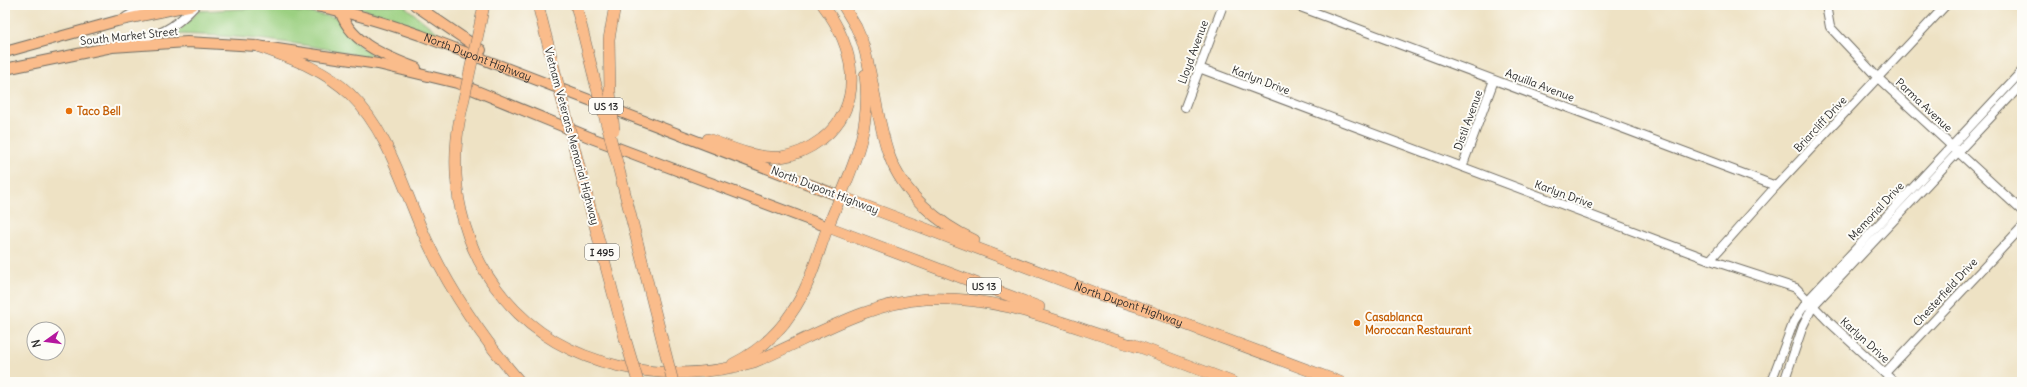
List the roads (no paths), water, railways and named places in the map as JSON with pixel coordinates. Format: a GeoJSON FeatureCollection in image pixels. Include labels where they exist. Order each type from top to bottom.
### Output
{"type":"FeatureCollection","features":[{"type":"Feature","properties":{"kind":"highway"},"geometry":{"type":"LineString","coordinates":[[484,5],[460,117],[454,168],[456,192],[460,212],[470,241],[480,262],[497,289],[510,305],[533,327],[550,340],[575,355],[604,367],[656,376],[698,375],[725,371],[747,365],[871,311],[897,304],[925,300],[962,300],[1019,308],[1138,347]]}},
{"type":"Feature","properties":{"kind":"highway","name":"Vietnam Veterans Memorial Highway"},"geometry":{"type":"LineString","coordinates":[[538,5],[579,166],[638,382]]}},
{"type":"Feature","properties":{"kind":"highway"},"geometry":{"type":"LineString","coordinates":[[576,5],[673,382]]}},
{"type":"Feature","properties":{"kind":"highway"},"geometry":{"type":"LineString","coordinates":[[615,5],[609,39],[610,92],[618,166]]}},
{"type":"Feature","properties":{"kind":"highway"},"geometry":{"type":"LineString","coordinates":[[706,144],[708,139],[752,155],[782,156],[808,148],[831,130],[846,107],[851,87],[851,74],[848,52],[843,39],[823,5]]}},
{"type":"Feature","properties":{"kind":"highway"},"geometry":{"type":"LineString","coordinates":[[698,375],[721,368],[745,357],[763,344],[781,327],[800,300],[828,227],[842,197],[862,140],[867,114],[865,72],[859,50],[842,5]]}},
{"type":"Feature","properties":{"kind":"highway"},"geometry":{"type":"LineString","coordinates":[[842,5],[856,26],[864,46],[889,156],[902,180],[921,203],[945,223],[966,236],[1099,287],[1139,307]]}},
{"type":"Feature","properties":{"kind":"highway"},"geometry":{"type":"LineString","coordinates":[[257,46],[300,62],[325,75],[350,94],[366,113],[385,143],[428,241],[450,284],[481,334],[520,382]]}},
{"type":"Feature","properties":{"kind":"highway","name":"North Dupont Highway"},"geometry":{"type":"LineString","coordinates":[[842,197],[1090,291],[1139,307],[1340,382]]}},
{"type":"Feature","properties":{"kind":"highway","name":"US 13"},"geometry":{"type":"LineString","coordinates":[[828,227],[1232,382]]}},
{"type":"Feature","properties":{"kind":"main road","name":"South Market Street"},"geometry":{"type":"LineString","coordinates":[[5,52],[117,21],[193,5]]}},
{"type":"Feature","properties":{"kind":"main road","name":"North Dupont Highway"},"geometry":{"type":"LineString","coordinates":[[310,5],[340,7],[382,22],[506,67],[842,197]]}},
{"type":"Feature","properties":{"kind":"main road","name":"US 13"},"geometry":{"type":"LineString","coordinates":[[415,5],[506,67]]}},
{"type":"Feature","properties":{"kind":"main road","name":"US 13"},"geometry":{"type":"LineString","coordinates":[[340,7],[350,28],[365,44],[383,55],[457,83],[594,139],[828,227]]}},
{"type":"Feature","properties":{"kind":"main road","name":"South Market Street"},"geometry":{"type":"LineString","coordinates":[[5,69],[112,47],[187,42],[257,46]]}},
{"type":"Feature","properties":{"kind":"main road"},"geometry":{"type":"LineString","coordinates":[[257,46],[378,64],[457,83]]}},
{"type":"Feature","properties":{"kind":"street"},"geometry":{"type":"LineString","coordinates":[[117,21],[148,5]]}},
{"type":"Feature","properties":{"kind":"street"},"geometry":{"type":"LineString","coordinates":[[112,47],[151,36],[173,27],[196,5]]}},
{"type":"Feature","properties":{"kind":"street","name":"Lloyd Avenue"},"geometry":{"type":"LineString","coordinates":[[1185,107],[1223,5]]}},
{"type":"Feature","properties":{"kind":"street","name":"Aquilla Avenue"},"geometry":{"type":"LineString","coordinates":[[1295,5],[1776,186]]}},
{"type":"Feature","properties":{"kind":"street","name":"Parma Avenue"},"geometry":{"type":"LineString","coordinates":[[1826,5],[1830,27],[1878,78],[2022,211]]}},
{"type":"Feature","properties":{"kind":"street","name":"Briarcliff Drive"},"geometry":{"type":"LineString","coordinates":[[1710,260],[1776,186],[1946,5]]}},
{"type":"Feature","properties":{"kind":"street","name":"Karlyn Drive"},"geometry":{"type":"LineString","coordinates":[[1199,68],[1710,260],[1785,283],[1796,288],[1894,382]]}},
{"type":"Feature","properties":{"kind":"street","name":"Memorial Drive"},"geometry":{"type":"LineString","coordinates":[[1771,382],[1794,322],[1955,148],[2022,71]]}},
{"type":"Feature","properties":{"kind":"street","name":"Distil Avenue"},"geometry":{"type":"LineString","coordinates":[[1462,167],[1494,80]]}},
{"type":"Feature","properties":{"kind":"street","name":"Memorial Drive"},"geometry":{"type":"LineString","coordinates":[[1955,148],[2022,84]]}},
{"type":"Feature","properties":{"kind":"street","name":"Chesterfield Drive"},"geometry":{"type":"LineString","coordinates":[[1885,373],[2022,227]]}},
{"type":"Feature","properties":{"kind":"street","name":"Memorial Drive"},"geometry":{"type":"LineString","coordinates":[[1784,382],[1811,303]]}},
{"type":"Feature","properties":{"kind":"place","name":"Taco Bell"},"geometry":{"type":"Point","coordinates":[69,111]}},
{"type":"Feature","properties":{"kind":"place","name":"Casablanca Moroccan Restaurant"},"geometry":{"type":"Point","coordinates":[1357,323]}}]}
